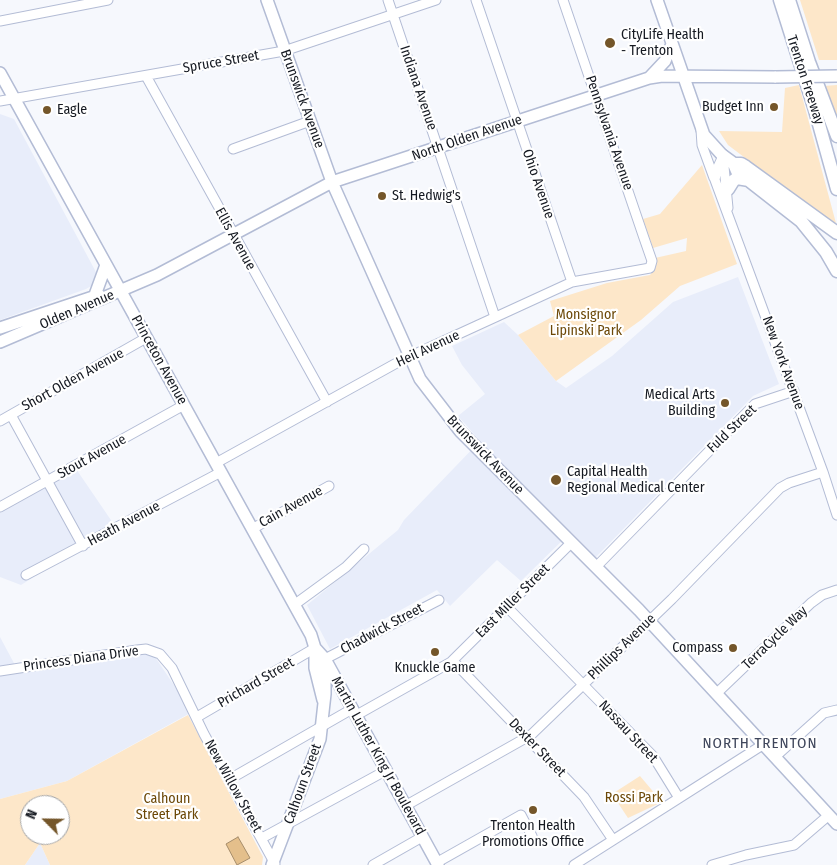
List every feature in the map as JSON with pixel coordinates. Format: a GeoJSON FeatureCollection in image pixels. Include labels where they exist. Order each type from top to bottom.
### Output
{"type":"FeatureCollection","features":[{"type":"Feature","properties":{"kind":"highway","name":"Trenton Freeway"},"geometry":{"type":"LineString","coordinates":[[780,0],[815,110],[837,189]]}},
{"type":"Feature","properties":{"kind":"highway","name":"Trenton Freeway"},"geometry":{"type":"LineString","coordinates":[[789,0],[809,62],[837,136]]}},
{"type":"Feature","properties":{"kind":"highway"},"geometry":{"type":"LineString","coordinates":[[724,156],[734,164],[737,171],[801,221],[826,252],[837,271]]}},
{"type":"Feature","properties":{"kind":"highway"},"geometry":{"type":"LineString","coordinates":[[734,164],[741,164],[746,167],[837,234]]}},
{"type":"Feature","properties":{"kind":"highway"},"geometry":{"type":"LineString","coordinates":[[728,189],[732,181],[737,178],[750,180]]}},
{"type":"Feature","properties":{"kind":"main road","name":"Brunswick Avenue"},"geometry":{"type":"LineString","coordinates":[[267,0],[332,182],[420,379],[455,426],[649,621],[833,820]]}},
{"type":"Feature","properties":{"kind":"main road"},"geometry":{"type":"LineString","coordinates":[[658,0],[672,44],[686,77],[701,128],[707,141],[724,156]]}},
{"type":"Feature","properties":{"kind":"main road"},"geometry":{"type":"LineString","coordinates":[[649,78],[665,61],[672,44]]}},
{"type":"Feature","properties":{"kind":"main road","name":"Princeton Avenue"},"geometry":{"type":"LineString","coordinates":[[0,74],[311,635],[315,648]]}},
{"type":"Feature","properties":{"kind":"main road","name":"North Olden Avenue"},"geometry":{"type":"LineString","coordinates":[[120,291],[157,275],[332,182],[649,78],[662,76],[837,76]]}},
{"type":"Feature","properties":{"kind":"main road"},"geometry":{"type":"LineString","coordinates":[[95,295],[106,265]]}},
{"type":"Feature","properties":{"kind":"main road","name":"Olden Avenue"},"geometry":{"type":"LineString","coordinates":[[0,328],[95,295],[120,291]]}},
{"type":"Feature","properties":{"kind":"main road","name":"Olden Avenue"},"geometry":{"type":"LineString","coordinates":[[0,342],[120,291]]}},
{"type":"Feature","properties":{"kind":"main road","name":"Martin Luther King Jr Boulevard"},"geometry":{"type":"LineString","coordinates":[[315,648],[325,659],[437,864]]}},
{"type":"Feature","properties":{"kind":"main road","name":"Calhoun Street"},"geometry":{"type":"LineString","coordinates":[[274,864],[312,763],[322,728],[323,700],[314,662],[315,648]]}},
{"type":"Feature","properties":{"kind":"main road","name":"Calhoun Street"},"geometry":{"type":"LineString","coordinates":[[323,700],[325,694],[325,659]]}},
{"type":"Feature","properties":{"kind":"street"},"geometry":{"type":"LineString","coordinates":[[0,21],[108,0]]}},
{"type":"Feature","properties":{"kind":"street","name":"Indiana Avenue"},"geometry":{"type":"LineString","coordinates":[[388,0],[495,317]]}},
{"type":"Feature","properties":{"kind":"street","name":"Spruce Street"},"geometry":{"type":"LineString","coordinates":[[0,101],[284,51],[436,0]]}},
{"type":"Feature","properties":{"kind":"street","name":"Ohio Avenue"},"geometry":{"type":"LineString","coordinates":[[476,0],[572,282]]}},
{"type":"Feature","properties":{"kind":"street","name":"Pennsylvania Avenue"},"geometry":{"type":"LineString","coordinates":[[564,0],[647,246],[651,266]]}},
{"type":"Feature","properties":{"kind":"street","name":"Ellis Avenue"},"geometry":{"type":"LineString","coordinates":[[146,76],[326,402]]}},
{"type":"Feature","properties":{"kind":"street"},"geometry":{"type":"LineString","coordinates":[[233,149],[310,121]]}},
{"type":"Feature","properties":{"kind":"street","name":"New York Avenue"},"geometry":{"type":"LineString","coordinates":[[701,128],[702,145],[794,391],[837,515]]}},
{"type":"Feature","properties":{"kind":"street"},"geometry":{"type":"LineString","coordinates":[[715,180],[716,169],[724,156]]}},
{"type":"Feature","properties":{"kind":"street","name":"New York Avenue"},"geometry":{"type":"LineString","coordinates":[[724,156],[728,189],[728,211]]}},
{"type":"Feature","properties":{"kind":"street","name":"Heil Avenue"},"geometry":{"type":"LineString","coordinates":[[218,468],[326,402],[410,357],[495,317],[572,282],[642,271],[651,266]]}},
{"type":"Feature","properties":{"kind":"street","name":"Short Olden Avenue"},"geometry":{"type":"LineString","coordinates":[[0,421],[146,338]]}},
{"type":"Feature","properties":{"kind":"street","name":"Fuld Street"},"geometry":{"type":"LineString","coordinates":[[596,567],[755,404],[794,391]]}},
{"type":"Feature","properties":{"kind":"street","name":"Stout Avenue"},"geometry":{"type":"LineString","coordinates":[[0,507],[184,405]]}},
{"type":"Feature","properties":{"kind":"street"},"geometry":{"type":"LineString","coordinates":[[11,415],[83,546]]}},
{"type":"Feature","properties":{"kind":"street","name":"Heath Avenue"},"geometry":{"type":"LineString","coordinates":[[26,575],[83,546],[218,468]]}},
{"type":"Feature","properties":{"kind":"street","name":"Phillips Avenue"},"geometry":{"type":"LineString","coordinates":[[405,806],[528,738],[649,621],[780,488],[789,483],[823,472]]}},
{"type":"Feature","properties":{"kind":"street","name":"Cain Avenue"},"geometry":{"type":"LineString","coordinates":[[252,529],[329,486]]}},
{"type":"Feature","properties":{"kind":"street","name":"East Miller Street"},"geometry":{"type":"LineString","coordinates":[[230,779],[322,728],[454,660],[571,543]]}},
{"type":"Feature","properties":{"kind":"street"},"geometry":{"type":"LineString","coordinates":[[294,605],[364,550]]}},
{"type":"Feature","properties":{"kind":"street","name":"TerraCycle Way"},"geometry":{"type":"LineString","coordinates":[[717,693],[811,603],[822,595],[837,590]]}},
{"type":"Feature","properties":{"kind":"street","name":"Chadwick Street"},"geometry":{"type":"LineString","coordinates":[[325,659],[439,600]]}},
{"type":"Feature","properties":{"kind":"street","name":"Nassau Street"},"geometry":{"type":"LineString","coordinates":[[507,607],[653,756],[680,798]]}},
{"type":"Feature","properties":{"kind":"street","name":"Prichard Street"},"geometry":{"type":"LineString","coordinates":[[197,718],[315,648]]}},
{"type":"Feature","properties":{"kind":"street","name":"Princess Diana Drive"},"geometry":{"type":"LineString","coordinates":[[0,671],[146,650],[160,654],[166,660],[192,707]]}},
{"type":"Feature","properties":{"kind":"street","name":"Dexter Street"},"geometry":{"type":"LineString","coordinates":[[454,660],[593,807],[613,840]]}},
{"type":"Feature","properties":{"kind":"street","name":"New Willow Street"},"geometry":{"type":"LineString","coordinates":[[192,707],[274,864]]}},
{"type":"Feature","properties":{"kind":"street"},"geometry":{"type":"LineString","coordinates":[[775,757],[824,713],[837,710]]}},
{"type":"Feature","properties":{"kind":"street"},"geometry":{"type":"LineString","coordinates":[[574,865],[764,744]]}},
{"type":"Feature","properties":{"kind":"street"},"geometry":{"type":"LineString","coordinates":[[262,838],[385,771]]}},
{"type":"Feature","properties":{"kind":"street"},"geometry":{"type":"LineString","coordinates":[[437,864],[521,815],[532,836]]}},
{"type":"Feature","properties":{"kind":"street"},"geometry":{"type":"LineString","coordinates":[[712,865],[741,856],[794,845],[833,820]]}},
{"type":"Feature","properties":{"kind":"street"},"geometry":{"type":"LineString","coordinates":[[373,865],[422,838]]}},
{"type":"Feature","properties":{"kind":"shaded area"},"geometry":{"type":"Polygon","coordinates":[[[0,114],[14,119],[97,274],[93,285],[86,289],[0,320],[0,114]]]}},
{"type":"Feature","properties":{"kind":"shaded area","name":"Capital Health Regional Medical Center"},"geometry":{"type":"Polygon","coordinates":[[[738,277],[779,384],[753,396],[596,557],[571,532],[521,581],[497,560],[450,606],[437,590],[330,649],[307,605],[398,530],[404,520],[480,441],[458,416],[485,394],[462,365],[452,346],[504,322],[518,335],[556,381],[566,388],[612,356],[673,302],[738,277]]]}},
{"type":"Feature","properties":{"kind":"shaded area"},"geometry":{"type":"Polygon","coordinates":[[[72,463],[115,526],[21,585],[0,577],[0,508],[72,463]]]}},
{"type":"Feature","properties":{"kind":"shaded area"},"geometry":{"type":"Polygon","coordinates":[[[0,637],[15,665],[149,648],[192,712],[67,781],[0,799],[0,637]]]}},
{"type":"Feature","properties":{"kind":"shaded area"},"geometry":{"type":"Polygon","coordinates":[[[238,837],[250,858],[237,865],[226,844],[238,837]]]}},
{"type":"Feature","properties":{"kind":"shaded area"},"geometry":{"type":"Polygon","coordinates":[[[39,845],[41,845],[50,865],[25,865],[39,845]]]}},
{"type":"Feature","properties":{"kind":"green space"},"geometry":{"type":"Polygon","coordinates":[[[800,0],[837,0],[837,60],[819,60],[800,0]]]}},
{"type":"Feature","properties":{"kind":"green space"},"geometry":{"type":"Polygon","coordinates":[[[799,85],[837,227],[728,145],[719,131],[782,132],[785,88],[799,85]]]}},
{"type":"Feature","properties":{"kind":"green space"},"geometry":{"type":"Polygon","coordinates":[[[837,85],[837,122],[823,86],[837,85]]]}},
{"type":"Feature","properties":{"kind":"green space","name":"Monsignor Lipinski Park"},"geometry":{"type":"Polygon","coordinates":[[[702,165],[737,264],[680,286],[641,320],[556,381],[518,335],[554,316],[550,301],[607,283],[650,275],[656,267],[655,258],[686,251],[687,238],[653,248],[643,219],[660,214],[702,165]]]}},
{"type":"Feature","properties":{"kind":"green space","name":"Calhoun Street Park"},"geometry":{"type":"Polygon","coordinates":[[[188,715],[263,857],[262,865],[50,865],[41,845],[70,845],[70,795],[20,795],[20,845],[39,845],[25,865],[0,865],[0,799],[67,781],[188,715]]]}},
{"type":"Feature","properties":{"kind":"green space","name":"Rossi Park"},"geometry":{"type":"Polygon","coordinates":[[[640,776],[662,802],[628,818],[612,794],[640,776]]]}},
{"type":"Feature","properties":{"kind":"place","name":"CityLife Health - Trenton"},"geometry":{"type":"Point","coordinates":[610,43]}},
{"type":"Feature","properties":{"kind":"place","name":"Budget Inn"},"geometry":{"type":"Point","coordinates":[774,107]}},
{"type":"Feature","properties":{"kind":"place","name":"Eagle"},"geometry":{"type":"Point","coordinates":[47,110]}},
{"type":"Feature","properties":{"kind":"place","name":"St. Hedwig's"},"geometry":{"type":"Point","coordinates":[382,196]}},
{"type":"Feature","properties":{"kind":"place","name":"Medical Arts Building"},"geometry":{"type":"Point","coordinates":[725,403]}},
{"type":"Feature","properties":{"kind":"place","name":"Capital Health Regional Medical Center"},"geometry":{"type":"Point","coordinates":[556,480]}},
{"type":"Feature","properties":{"kind":"place","name":"Compass"},"geometry":{"type":"Point","coordinates":[733,648]}},
{"type":"Feature","properties":{"kind":"place","name":"Knuckle Game"},"geometry":{"type":"Point","coordinates":[435,652]}},
{"type":"Feature","properties":{"kind":"place","name":"Trenton Health Promotions Office"},"geometry":{"type":"Point","coordinates":[533,810]}},
{"type":"Feature","properties":{"kind":"district","name":"NORTH TRENTON"},"geometry":{"type":"Point","coordinates":[760,744]}}]}
